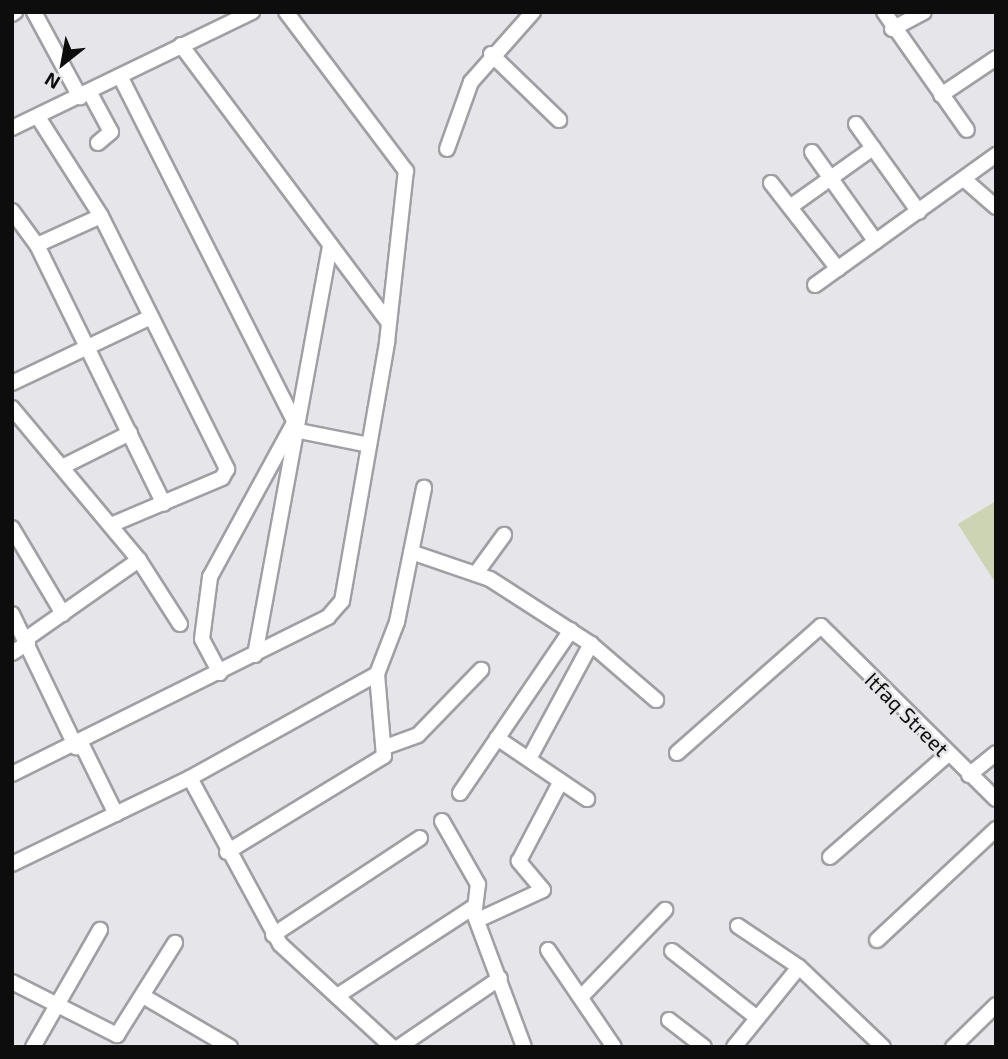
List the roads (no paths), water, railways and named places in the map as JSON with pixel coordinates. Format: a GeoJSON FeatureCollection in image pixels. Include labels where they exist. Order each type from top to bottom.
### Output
{"type":"FeatureCollection","features":[{"type":"Feature","properties":{"kind":"street"},"geometry":{"type":"LineString","coordinates":[[34,12],[111,132],[98,143]]}},
{"type":"Feature","properties":{"kind":"street"},"geometry":{"type":"LineString","coordinates":[[12,774],[79,746],[337,611],[389,323],[406,171],[286,12]]}},
{"type":"Feature","properties":{"kind":"street"},"geometry":{"type":"LineString","coordinates":[[447,149],[461,102],[491,54],[533,12]]}},
{"type":"Feature","properties":{"kind":"street"},"geometry":{"type":"LineString","coordinates":[[884,12],[892,29],[967,130]]}},
{"type":"Feature","properties":{"kind":"street"},"geometry":{"type":"LineString","coordinates":[[892,29],[924,12]]}},
{"type":"Feature","properties":{"kind":"street"},"geometry":{"type":"LineString","coordinates":[[12,128],[85,95],[246,14]]}},
{"type":"Feature","properties":{"kind":"street"},"geometry":{"type":"LineString","coordinates":[[181,46],[389,323]]}},
{"type":"Feature","properties":{"kind":"street"},"geometry":{"type":"LineString","coordinates":[[491,54],[559,120]]}},
{"type":"Feature","properties":{"kind":"street"},"geometry":{"type":"LineString","coordinates":[[941,95],[996,58]]}},
{"type":"Feature","properties":{"kind":"street"},"geometry":{"type":"LineString","coordinates":[[120,76],[297,426],[369,445]]}},
{"type":"Feature","properties":{"kind":"street"},"geometry":{"type":"LineString","coordinates":[[38,117],[101,216],[227,469],[222,478],[111,525]]}},
{"type":"Feature","properties":{"kind":"street"},"geometry":{"type":"LineString","coordinates":[[856,124],[919,212]]}},
{"type":"Feature","properties":{"kind":"street"},"geometry":{"type":"LineString","coordinates":[[790,207],[873,148]]}},
{"type":"Feature","properties":{"kind":"street"},"geometry":{"type":"LineString","coordinates":[[812,152],[876,242]]}},
{"type":"Feature","properties":{"kind":"street"},"geometry":{"type":"LineString","coordinates":[[815,285],[965,180],[996,155]]}},
{"type":"Feature","properties":{"kind":"street"},"geometry":{"type":"LineString","coordinates":[[965,180],[996,207]]}},
{"type":"Feature","properties":{"kind":"street"},"geometry":{"type":"LineString","coordinates":[[771,183],[838,269]]}},
{"type":"Feature","properties":{"kind":"street"},"geometry":{"type":"LineString","coordinates":[[12,211],[37,245],[164,504]]}},
{"type":"Feature","properties":{"kind":"street"},"geometry":{"type":"LineString","coordinates":[[37,245],[101,216]]}},
{"type":"Feature","properties":{"kind":"street"},"geometry":{"type":"LineString","coordinates":[[255,655],[330,245]]}},
{"type":"Feature","properties":{"kind":"street"},"geometry":{"type":"LineString","coordinates":[[12,383],[151,317]]}},
{"type":"Feature","properties":{"kind":"street"},"geometry":{"type":"LineString","coordinates":[[12,408],[139,560],[180,625]]}},
{"type":"Feature","properties":{"kind":"street"},"geometry":{"type":"LineString","coordinates":[[220,673],[202,639],[210,577],[297,426]]}},
{"type":"Feature","properties":{"kind":"street"},"geometry":{"type":"LineString","coordinates":[[62,467],[130,433]]}},
{"type":"Feature","properties":{"kind":"street"},"geometry":{"type":"LineString","coordinates":[[227,852],[378,763],[388,746],[377,674],[397,622],[424,488]]}},
{"type":"Feature","properties":{"kind":"street"},"geometry":{"type":"LineString","coordinates":[[12,528],[63,614]]}},
{"type":"Feature","properties":{"kind":"street"},"geometry":{"type":"LineString","coordinates":[[477,572],[504,535]]}},
{"type":"Feature","properties":{"kind":"street"},"geometry":{"type":"LineString","coordinates":[[411,552],[477,572],[591,643],[656,700]]}},
{"type":"Feature","properties":{"kind":"street"},"geometry":{"type":"LineString","coordinates":[[12,653],[139,560]]}},
{"type":"Feature","properties":{"kind":"street"},"geometry":{"type":"LineString","coordinates":[[12,614],[116,814]]}},
{"type":"Feature","properties":{"kind":"street","name":"Itfaq Street"},"geometry":{"type":"LineString","coordinates":[[677,753],[821,626],[947,755],[996,799]]}},
{"type":"Feature","properties":{"kind":"street"},"geometry":{"type":"LineString","coordinates":[[460,793],[570,631]]}},
{"type":"Feature","properties":{"kind":"street"},"geometry":{"type":"LineString","coordinates":[[529,760],[591,643]]}},
{"type":"Feature","properties":{"kind":"street"},"geometry":{"type":"LineString","coordinates":[[388,746],[418,735],[481,670]]}},
{"type":"Feature","properties":{"kind":"street"},"geometry":{"type":"LineString","coordinates":[[12,863],[190,779],[377,674]]}},
{"type":"Feature","properties":{"kind":"street"},"geometry":{"type":"LineString","coordinates":[[497,738],[587,799]]}},
{"type":"Feature","properties":{"kind":"street"},"geometry":{"type":"LineString","coordinates":[[969,775],[996,753]]}},
{"type":"Feature","properties":{"kind":"street"},"geometry":{"type":"LineString","coordinates":[[830,857],[947,755]]}},
{"type":"Feature","properties":{"kind":"street"},"geometry":{"type":"LineString","coordinates":[[190,779],[273,935],[392,1047]]}},
{"type":"Feature","properties":{"kind":"street"},"geometry":{"type":"LineString","coordinates":[[337,996],[477,914],[543,890],[519,862],[561,781]]}},
{"type":"Feature","properties":{"kind":"street"},"geometry":{"type":"LineString","coordinates":[[442,821],[478,884],[477,914],[524,1047]]}},
{"type":"Feature","properties":{"kind":"street"},"geometry":{"type":"LineString","coordinates":[[877,940],[996,829]]}},
{"type":"Feature","properties":{"kind":"street"},"geometry":{"type":"LineString","coordinates":[[273,935],[420,838]]}},
{"type":"Feature","properties":{"kind":"street"},"geometry":{"type":"LineString","coordinates":[[582,996],[665,910]]}},
{"type":"Feature","properties":{"kind":"street"},"geometry":{"type":"LineString","coordinates":[[738,926],[799,967],[883,1047]]}},
{"type":"Feature","properties":{"kind":"street"},"geometry":{"type":"LineString","coordinates":[[33,1047],[100,930]]}},
{"type":"Feature","properties":{"kind":"street"},"geometry":{"type":"LineString","coordinates":[[12,982],[117,1035],[176,943]]}},
{"type":"Feature","properties":{"kind":"street"},"geometry":{"type":"LineString","coordinates":[[548,950],[582,996],[614,1047]]}},
{"type":"Feature","properties":{"kind":"street"},"geometry":{"type":"LineString","coordinates":[[672,951],[757,1018]]}},
{"type":"Feature","properties":{"kind":"street"},"geometry":{"type":"LineString","coordinates":[[734,1047],[799,967]]}},
{"type":"Feature","properties":{"kind":"street"},"geometry":{"type":"LineString","coordinates":[[399,1047],[500,978]]}},
{"type":"Feature","properties":{"kind":"street"},"geometry":{"type":"LineString","coordinates":[[143,996],[230,1047]]}},
{"type":"Feature","properties":{"kind":"street"},"geometry":{"type":"LineString","coordinates":[[953,1047],[996,1005]]}},
{"type":"Feature","properties":{"kind":"street"},"geometry":{"type":"LineString","coordinates":[[668,1020],[704,1047]]}}]}
